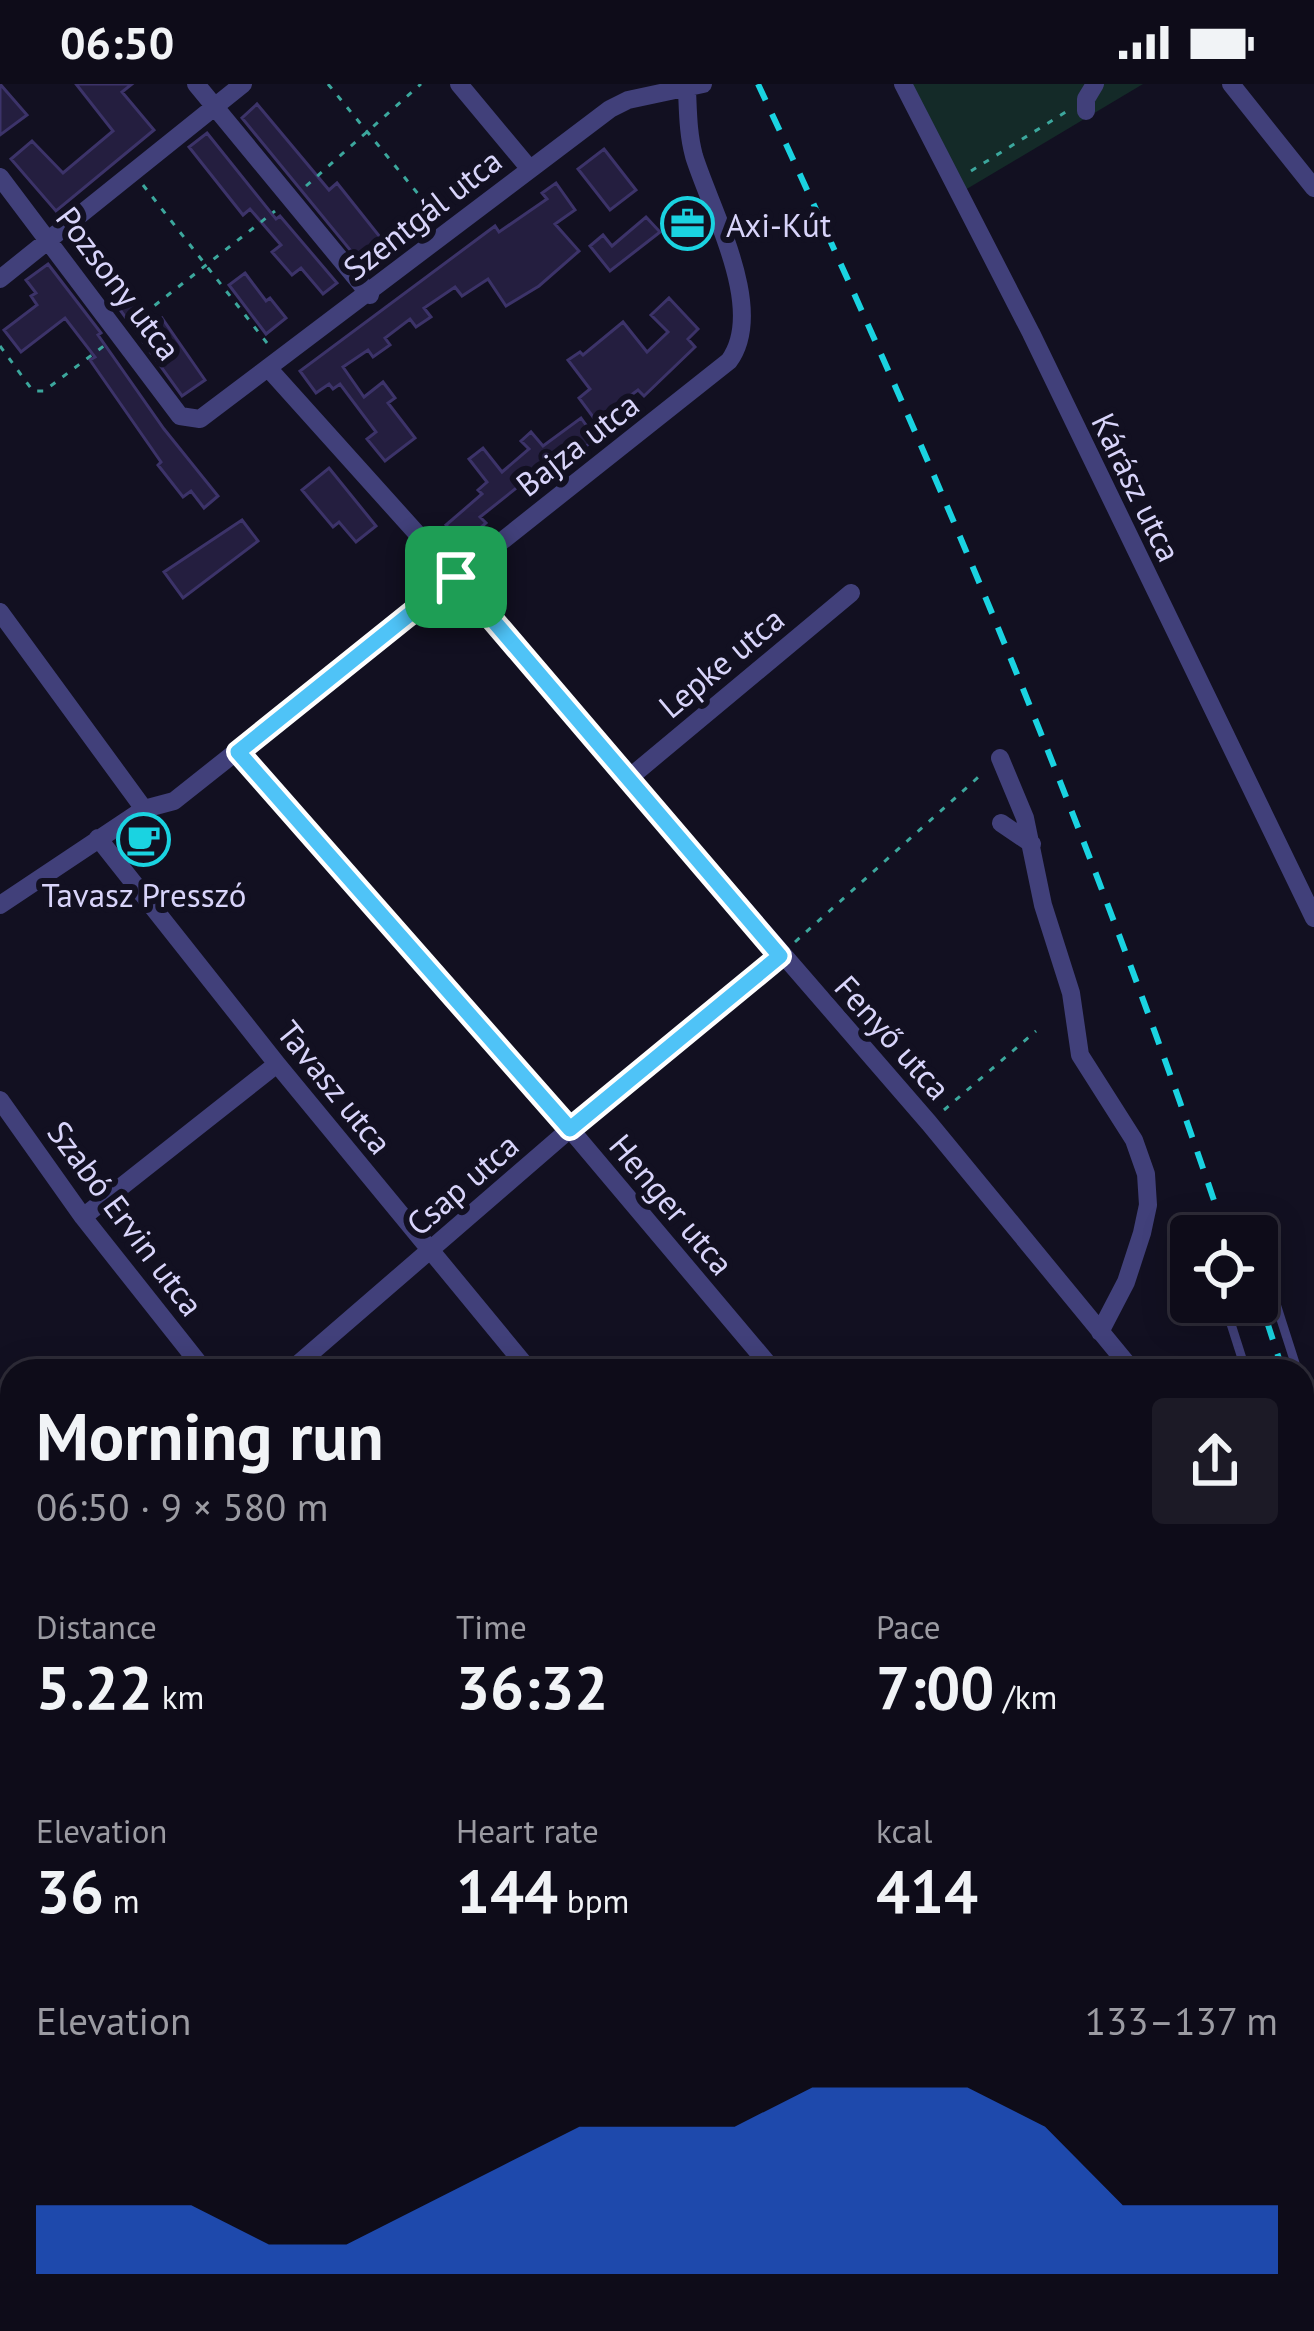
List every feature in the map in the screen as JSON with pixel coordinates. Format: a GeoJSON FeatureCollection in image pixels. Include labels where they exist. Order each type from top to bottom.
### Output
{"type":"FeatureCollection","features":[{"type":"Feature","properties":{"kind":"street"},"geometry":{"type":"LineString","coordinates":[[196,84],[370,295]]}},
{"type":"Feature","properties":{"kind":"street"},"geometry":{"type":"LineString","coordinates":[[0,279],[243,84]]}},
{"type":"Feature","properties":{"kind":"street"},"geometry":{"type":"LineString","coordinates":[[460,84],[529,168]]}},
{"type":"Feature","properties":{"kind":"street","name":"Kárász utca"},"geometry":{"type":"LineString","coordinates":[[903,84],[1030,333],[1314,918]]}},
{"type":"Feature","properties":{"kind":"street"},"geometry":{"type":"LineString","coordinates":[[1231,84],[1314,188]]}},
{"type":"Feature","properties":{"kind":"street","name":"Szentgál utca"},"geometry":{"type":"LineString","coordinates":[[192,421],[370,295],[610,109],[625,92],[695,87]]}},
{"type":"Feature","properties":{"kind":"street","name":"Bajza utca"},"geometry":{"type":"LineString","coordinates":[[0,904],[144,809],[174,801],[722,369],[738,348],[742,332],[740,296],[694,153],[695,87]]}},
{"type":"Feature","properties":{"kind":"street","name":"Pozsony utca"},"geometry":{"type":"LineString","coordinates":[[0,177],[180,416],[192,421]]}},
{"type":"Feature","properties":{"kind":"street","name":"Fenyő utca"},"geometry":{"type":"LineString","coordinates":[[275,365],[780,956],[929,1123],[1123,1359]]}},
{"type":"Feature","properties":{"kind":"street","name":"Lepke utca"},"geometry":{"type":"LineString","coordinates":[[629,778],[851,592]]}},
{"type":"Feature","properties":{"kind":"street"},"geometry":{"type":"LineString","coordinates":[[0,612],[144,809]]}},
{"type":"Feature","properties":{"kind":"street","name":"Henger utca"},"geometry":{"type":"LineString","coordinates":[[238,752],[570,1129],[764,1359]]}},
{"type":"Feature","properties":{"kind":"street"},"geometry":{"type":"LineString","coordinates":[[1000,758],[1025,818],[1043,905],[1071,993],[1080,1055],[1134,1140],[1148,1187],[1137,1249],[1100,1332]]}},
{"type":"Feature","properties":{"kind":"street"},"geometry":{"type":"LineString","coordinates":[[1000,823],[1032,844]]}},
{"type":"Feature","properties":{"kind":"street","name":"Tavasz utca"},"geometry":{"type":"LineString","coordinates":[[98,838],[520,1359]]}},
{"type":"Feature","properties":{"kind":"street","name":"Csap utca"},"geometry":{"type":"LineString","coordinates":[[304,1359],[570,1129],[780,956]]}},
{"type":"Feature","properties":{"kind":"street"},"geometry":{"type":"LineString","coordinates":[[83,1217],[277,1064]]}},
{"type":"Feature","properties":{"kind":"street","name":"Szabó Ervin utca"},"geometry":{"type":"LineString","coordinates":[[0,1100],[83,1217],[195,1359]]}},
{"type":"Feature","properties":{"kind":"lane"},"geometry":{"type":"LineString","coordinates":[[1278,1310],[1293,1359]]}},
{"type":"Feature","properties":{"kind":"lane"},"geometry":{"type":"LineString","coordinates":[[1231,1323],[1242,1359]]}},
{"type":"Feature","properties":{"kind":"path"},"geometry":{"type":"LineString","coordinates":[[328,84],[450,233]]}},
{"type":"Feature","properties":{"kind":"path"},"geometry":{"type":"LineString","coordinates":[[0,346],[33,391],[44,391],[292,197],[421,84]]}},
{"type":"Feature","properties":{"kind":"path"},"geometry":{"type":"LineString","coordinates":[[955,181],[1089,98]]}},
{"type":"Feature","properties":{"kind":"path"},"geometry":{"type":"LineString","coordinates":[[135,175],[275,365]]}},
{"type":"Feature","properties":{"kind":"path"},"geometry":{"type":"LineString","coordinates":[[780,956],[1000,758]]}},
{"type":"Feature","properties":{"kind":"path"},"geometry":{"type":"LineString","coordinates":[[929,1123],[1036,1031]]}},
{"type":"Feature","properties":{"kind":"green space"},"geometry":{"type":"Polygon","coordinates":[[[912,84],[1143,84],[965,190],[912,84]]]}},
{"type":"Feature","properties":{"kind":"building"},"geometry":{"type":"Polygon","coordinates":[[[0,84],[27,115],[0,135],[0,84]]]}},
{"type":"Feature","properties":{"kind":"building"},"geometry":{"type":"Polygon","coordinates":[[[76,84],[132,84],[122,92],[154,130],[56,211],[11,159],[32,141],[63,173],[113,131],[76,84]]]}},
{"type":"Feature","properties":{"kind":"building"},"geometry":{"type":"Polygon","coordinates":[[[257,104],[329,190],[337,183],[384,242],[360,262],[242,118],[257,104]]]}},
{"type":"Feature","properties":{"kind":"building"},"geometry":{"type":"Polygon","coordinates":[[[207,133],[276,219],[280,216],[337,283],[323,294],[301,268],[292,275],[272,252],[281,245],[250,209],[243,215],[189,147],[207,133]]]}},
{"type":"Feature","properties":{"kind":"building"},"geometry":{"type":"Polygon","coordinates":[[[604,149],[636,190],[610,210],[578,169],[604,149]]]}},
{"type":"Feature","properties":{"kind":"building"},"geometry":{"type":"Polygon","coordinates":[[[556,183],[575,210],[555,224],[579,251],[539,286],[506,306],[488,279],[462,296],[455,287],[424,308],[431,317],[416,327],[410,319],[385,338],[390,345],[373,357],[368,350],[343,367],[364,397],[383,382],[395,398],[388,403],[415,438],[385,461],[367,439],[376,432],[340,384],[333,389],[329,384],[316,393],[300,371],[495,226],[499,232],[547,199],[542,193],[556,183]]]}},
{"type":"Feature","properties":{"kind":"building"},"geometry":{"type":"Polygon","coordinates":[[[646,217],[660,232],[610,271],[590,246],[603,235],[612,246],[646,217]]]}},
{"type":"Feature","properties":{"kind":"building"},"geometry":{"type":"Polygon","coordinates":[[[87,232],[153,324],[162,318],[205,380],[182,396],[72,243],[87,232]]]}},
{"type":"Feature","properties":{"kind":"building"},"geometry":{"type":"Polygon","coordinates":[[[48,264],[101,333],[98,335],[164,429],[218,496],[204,508],[191,491],[183,497],[158,465],[161,462],[90,360],[95,357],[65,318],[21,352],[4,330],[37,305],[31,296],[36,293],[26,280],[48,264]]]}},
{"type":"Feature","properties":{"kind":"building"},"geometry":{"type":"Polygon","coordinates":[[[245,273],[286,318],[266,334],[229,285],[245,273]]]}},
{"type":"Feature","properties":{"kind":"building"},"geometry":{"type":"Polygon","coordinates":[[[669,298],[698,329],[688,339],[695,347],[644,396],[638,390],[596,421],[579,398],[590,389],[568,360],[580,352],[583,355],[623,322],[647,352],[668,332],[651,315],[669,298]]]}},
{"type":"Feature","properties":{"kind":"building"},"geometry":{"type":"Polygon","coordinates":[[[581,418],[596,439],[552,476],[541,482],[534,474],[480,517],[486,523],[462,544],[446,525],[482,494],[478,490],[487,482],[469,459],[483,448],[502,472],[529,449],[521,441],[531,432],[543,446],[581,418]]]}},
{"type":"Feature","properties":{"kind":"building"},"geometry":{"type":"Polygon","coordinates":[[[329,468],[376,526],[356,542],[339,522],[333,527],[302,490],[329,468]]]}},
{"type":"Feature","properties":{"kind":"building"},"geometry":{"type":"Polygon","coordinates":[[[242,520],[258,541],[183,598],[164,572],[242,520]]]}},
{"type":"Feature","properties":{"kind":"railway"},"geometry":{"type":"LineString","coordinates":[[758,84],[887,367],[1008,653],[1122,943],[1219,1215]]}},
{"type":"Feature","properties":{"kind":"railway"},"geometry":{"type":"LineString","coordinates":[[1267,1323],[1279,1359]]}},
{"type":"Feature","properties":{"kind":"place","name":"Axi-Kút"},"geometry":{"type":"Point","coordinates":[687,224]}},
{"type":"Feature","properties":{"kind":"place","name":"Tavasz Presszó"},"geometry":{"type":"Point","coordinates":[144,840]}},
{"type":"Feature","properties":{"kind":"route"},"geometry":{"type":"LineString","coordinates":[[456,577],[780,956],[570,1129],[238,752],[456,577]]}}]}
